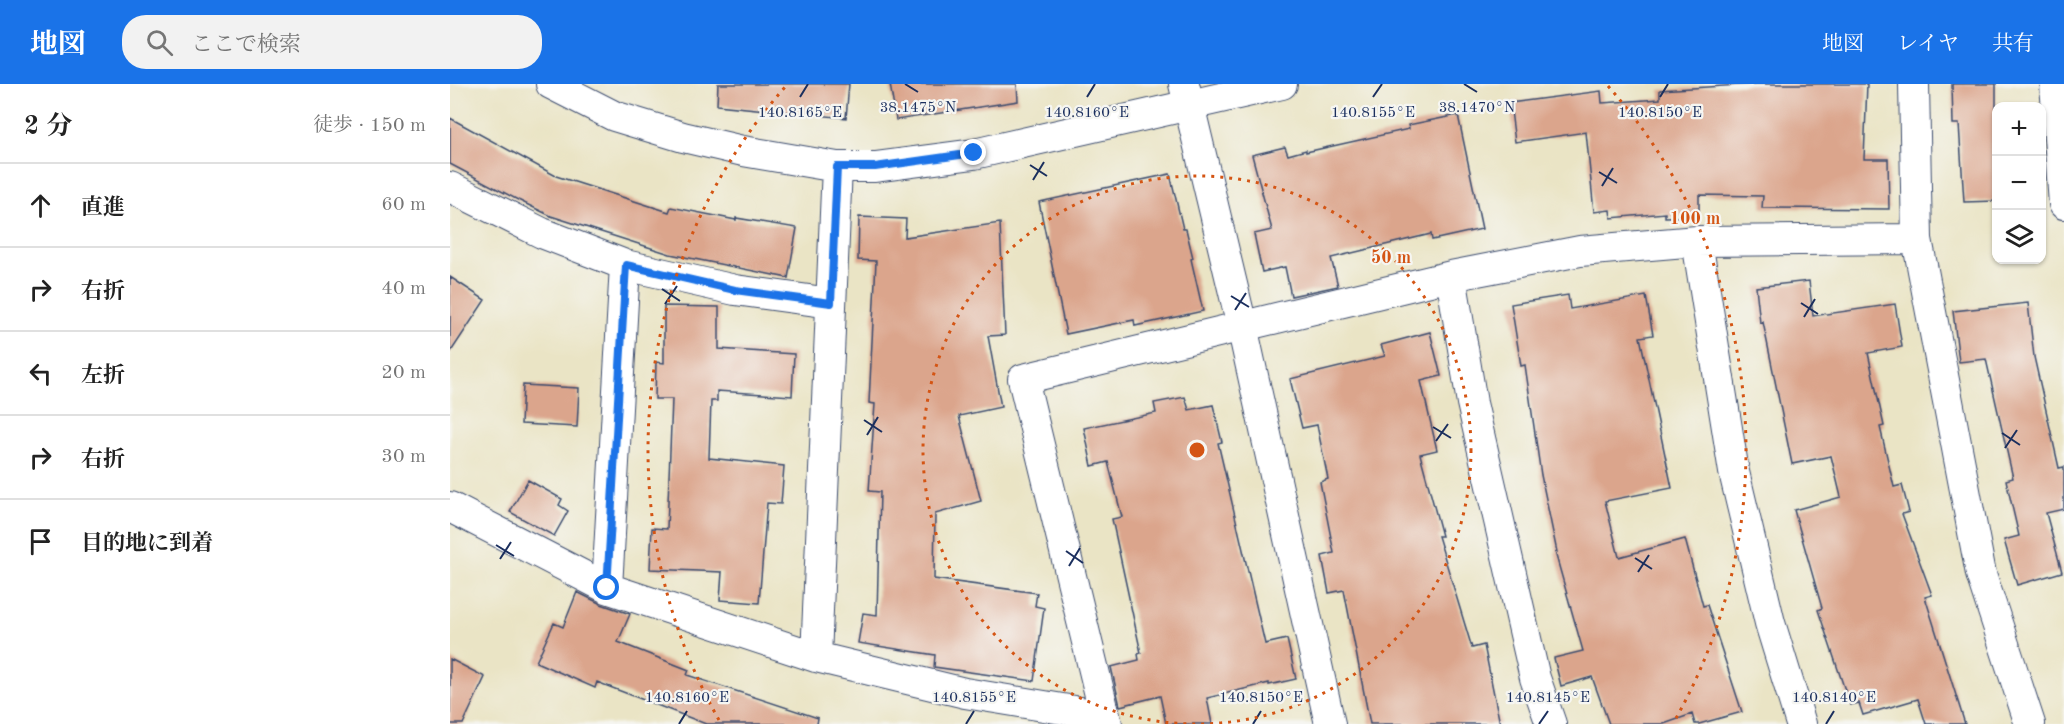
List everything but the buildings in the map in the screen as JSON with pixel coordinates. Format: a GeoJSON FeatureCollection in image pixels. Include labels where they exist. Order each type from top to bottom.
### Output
{"type":"FeatureCollection","features":[{"type":"Feature","properties":{"kind":"street"},"geometry":{"type":"LineString","coordinates":[[550,84],[614,116],[683,137],[743,151],[837,167],[875,167],[974,153],[1187,94],[1282,84]]}},
{"type":"Feature","properties":{"kind":"street"},"geometry":{"type":"LineString","coordinates":[[1914,84],[1917,239],[1981,574],[2030,724]]}},
{"type":"Feature","properties":{"kind":"street"},"geometry":{"type":"LineString","coordinates":[[2055,84],[2064,204]]}},
{"type":"Feature","properties":{"kind":"street"},"geometry":{"type":"LineString","coordinates":[[1187,94],[1242,326],[1330,724]]}},
{"type":"Feature","properties":{"kind":"street"},"geometry":{"type":"LineString","coordinates":[[816,657],[837,167]]}},
{"type":"Feature","properties":{"kind":"street"},"geometry":{"type":"LineString","coordinates":[[450,187],[542,233],[626,265],[735,290],[831,303]]}},
{"type":"Feature","properties":{"kind":"street"},"geometry":{"type":"LineString","coordinates":[[452,513],[607,588],[816,657],[965,693],[1106,720],[1023,379],[1450,276],[1580,250],[1697,241],[1917,239]]}},
{"type":"Feature","properties":{"kind":"street"},"geometry":{"type":"LineString","coordinates":[[1697,241],[1734,472],[1770,623],[1801,724]]}},
{"type":"Feature","properties":{"kind":"street"},"geometry":{"type":"LineString","coordinates":[[607,588],[626,265]]}},
{"type":"Feature","properties":{"kind":"street"},"geometry":{"type":"LineString","coordinates":[[1450,276],[1474,414],[1535,678],[1551,724]]}},
{"type":"Feature","properties":{"kind":"route"},"geometry":{"type":"LineString","coordinates":[[607,588],[626,265],[735,290],[831,303],[837,167],[875,167],[974,153]]}}]}
